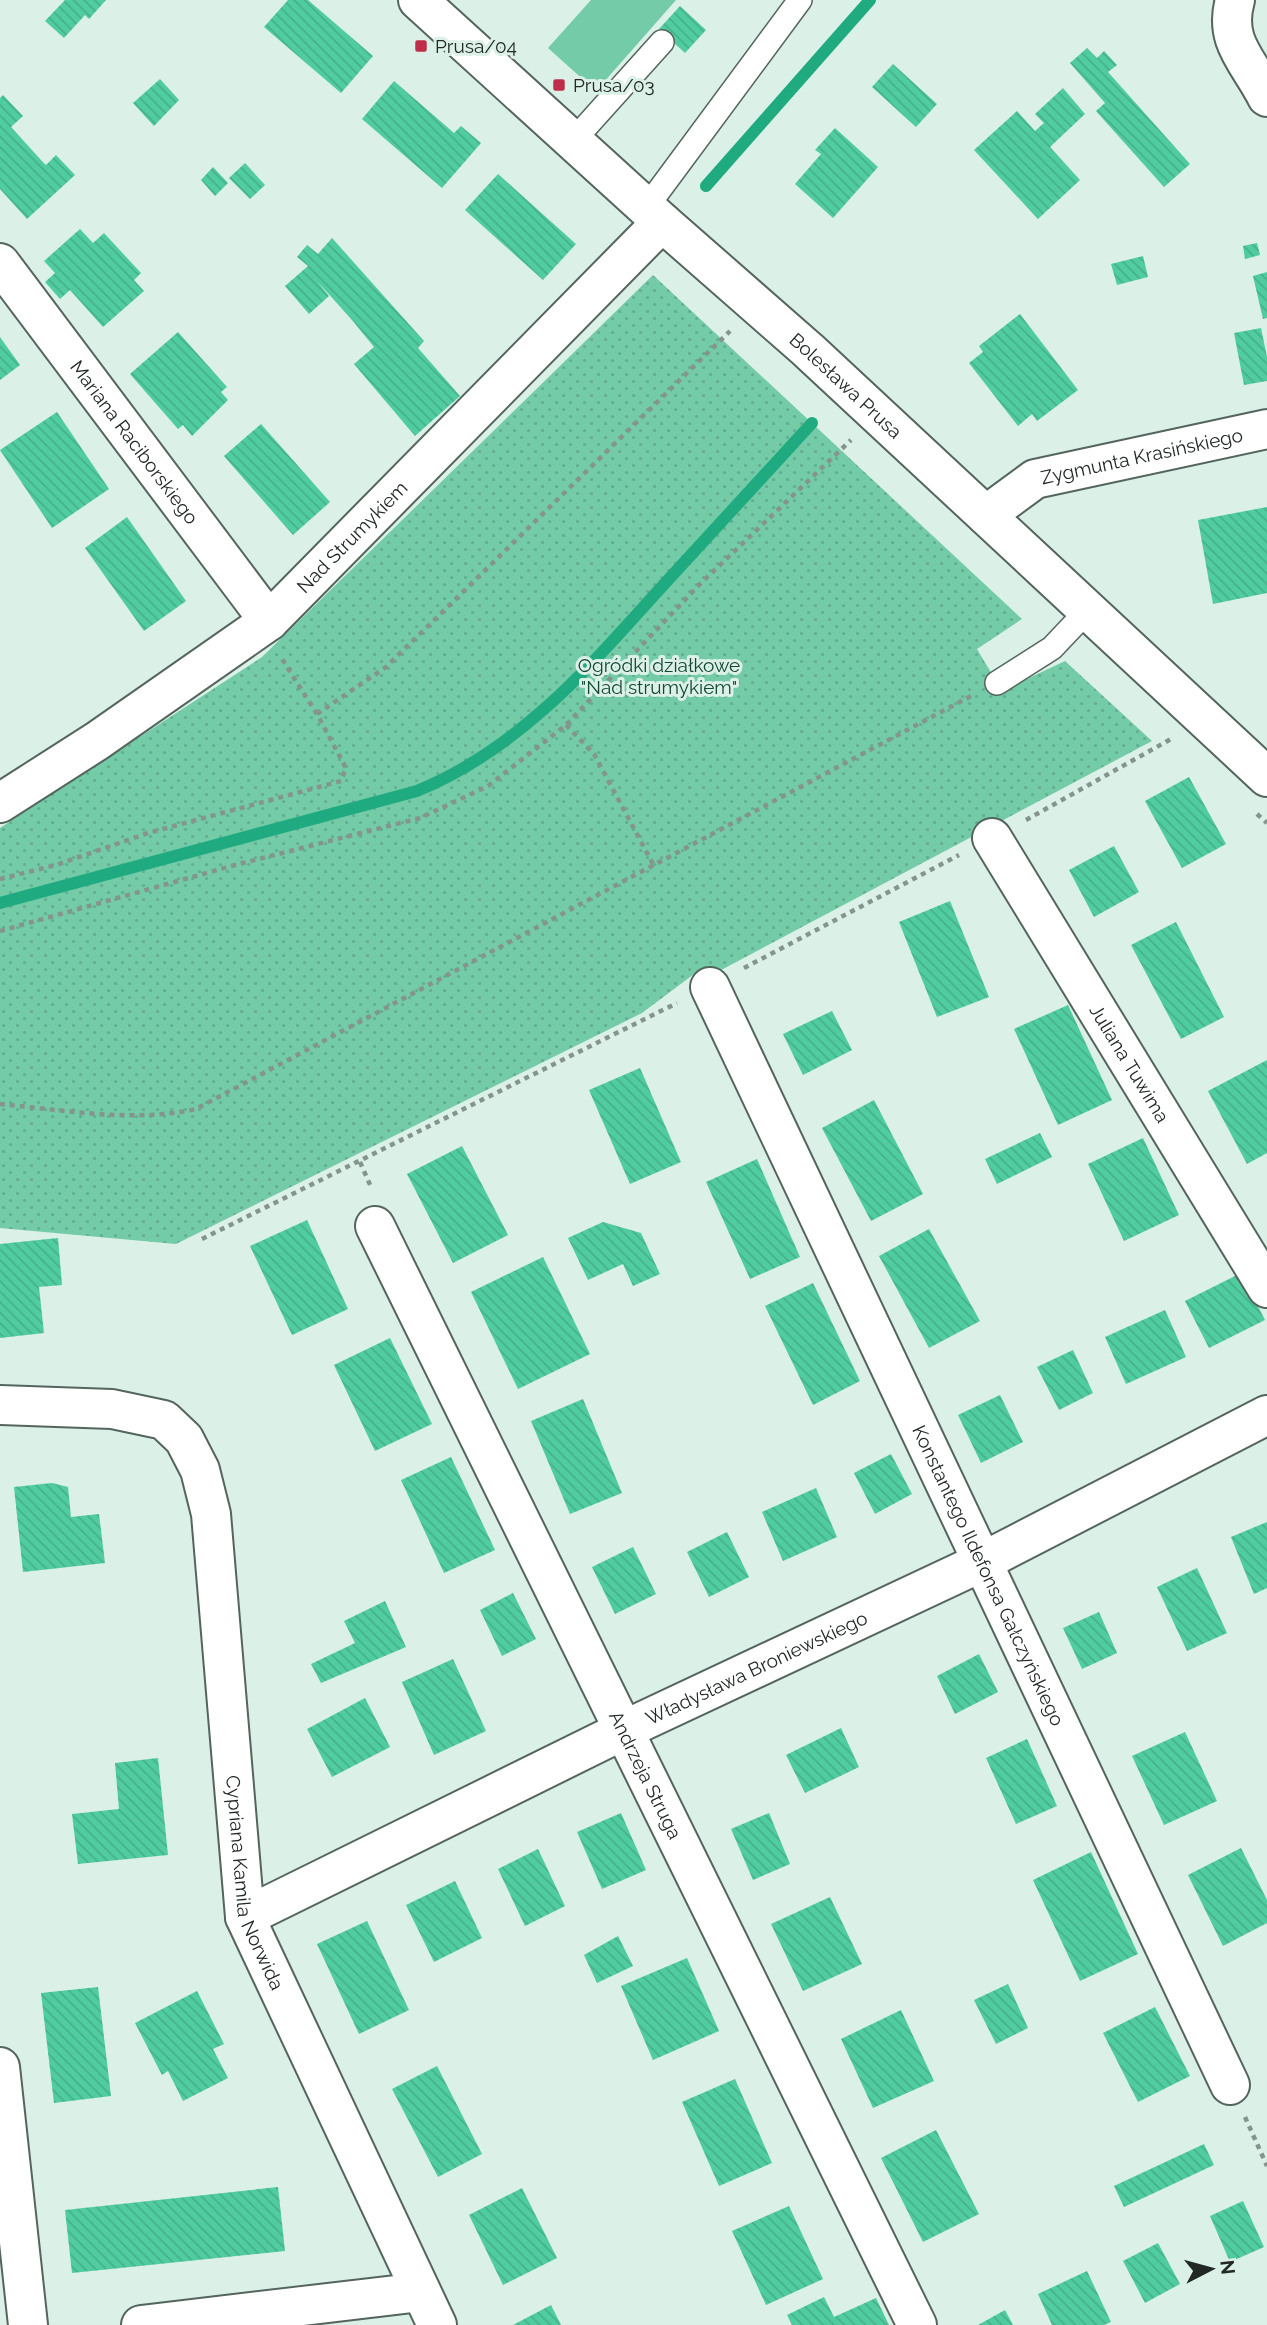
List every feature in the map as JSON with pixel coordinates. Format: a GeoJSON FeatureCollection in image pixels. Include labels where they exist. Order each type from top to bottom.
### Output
{"type":"FeatureCollection","features":[{"type":"Feature","properties":{"kind":"street","name":"Bolesława Prusa"},"geometry":{"type":"LineString","coordinates":[[418,0],[654,215],[808,350],[1267,778]]}},
{"type":"Feature","properties":{"kind":"street"},"geometry":{"type":"LineString","coordinates":[[1235,0],[1229,20],[1237,47],[1267,97]]}},
{"type":"Feature","properties":{"kind":"street","name":"Nad Strumykiem"},"geometry":{"type":"LineString","coordinates":[[0,803],[97,741],[265,623],[654,215]]}},
{"type":"Feature","properties":{"kind":"street","name":"Mariana Raciborskiego"},"geometry":{"type":"LineString","coordinates":[[0,263],[265,623]]}},
{"type":"Feature","properties":{"kind":"street","name":"Zygmunta Krasińskiego"},"geometry":{"type":"LineString","coordinates":[[986,515],[1035,479],[1267,429]]}},
{"type":"Feature","properties":{"kind":"street","name":"Juliana Tuwima"},"geometry":{"type":"LineString","coordinates":[[992,838],[1267,1288]]}},
{"type":"Feature","properties":{"kind":"street","name":"Konstantego Ildefonsa Gałczyńskiego"},"geometry":{"type":"LineString","coordinates":[[710,986],[1230,2085]]}},
{"type":"Feature","properties":{"kind":"street","name":"Andrzeja Struga"},"geometry":{"type":"LineString","coordinates":[[376,1226],[626,1729],[917,2325]]}},
{"type":"Feature","properties":{"kind":"street","name":"Cypriana Kamila Norwida"},"geometry":{"type":"LineString","coordinates":[[0,1405],[111,1409],[164,1419],[184,1439],[195,1460],[211,1514],[245,1917],[429,2308]]}},
{"type":"Feature","properties":{"kind":"street","name":"Władysława Broniewskiego"},"geometry":{"type":"LineString","coordinates":[[245,1917],[626,1729],[982,1562],[1267,1415]]}},
{"type":"Feature","properties":{"kind":"street"},"geometry":{"type":"LineString","coordinates":[[0,2067],[27,2325]]}},
{"type":"Feature","properties":{"kind":"street"},"geometry":{"type":"LineString","coordinates":[[141,2325],[429,2308]]}},
{"type":"Feature","properties":{"kind":"lane"},"geometry":{"type":"LineString","coordinates":[[654,215],[800,0]]}},
{"type":"Feature","properties":{"kind":"lane"},"geometry":{"type":"LineString","coordinates":[[573,141],[662,42]]}},
{"type":"Feature","properties":{"kind":"lane"},"geometry":{"type":"LineString","coordinates":[[997,683],[1052,648],[1088,610]]}},
{"type":"Feature","properties":{"kind":"path"},"geometry":{"type":"LineString","coordinates":[[317,713],[386,667],[735,326]]}},
{"type":"Feature","properties":{"kind":"path"},"geometry":{"type":"LineString","coordinates":[[0,931],[234,865],[420,818],[488,786],[566,725],[699,585],[855,437]]}},
{"type":"Feature","properties":{"kind":"path"},"geometry":{"type":"LineString","coordinates":[[0,879],[56,865],[148,833],[341,781],[346,768],[265,623]]}},
{"type":"Feature","properties":{"kind":"path"},"geometry":{"type":"LineString","coordinates":[[0,1104],[130,1115],[168,1115],[197,1109],[997,683]]}},
{"type":"Feature","properties":{"kind":"path"},"geometry":{"type":"LineString","coordinates":[[566,725],[594,754],[654,866]]}},
{"type":"Feature","properties":{"kind":"path"},"geometry":{"type":"LineString","coordinates":[[1230,2085],[1267,2166]]}},
{"type":"Feature","properties":{"kind":"green space"},"geometry":{"type":"Polygon","coordinates":[[[591,0],[676,0],[596,91],[548,48],[591,0]]]}},
{"type":"Feature","properties":{"kind":"green space","name":"Ogródki działkowe \"Nad strumykiem\""},"geometry":{"type":"Polygon","coordinates":[[[653,275],[1022,619],[977,649],[1002,691],[1065,661],[1152,741],[708,977],[698,971],[642,1013],[176,1244],[0,1228],[0,828],[262,657],[653,275]]]}},
{"type":"Feature","properties":{"kind":"building"},"geometry":{"type":"Polygon","coordinates":[[[65,0],[106,0],[89,19],[85,15],[64,38],[45,21],[65,0]]]}},
{"type":"Feature","properties":{"kind":"building"},"geometry":{"type":"Polygon","coordinates":[[[288,0],[308,0],[373,56],[341,93],[264,27],[288,0]]]}},
{"type":"Feature","properties":{"kind":"building"},"geometry":{"type":"Polygon","coordinates":[[[680,6],[706,30],[685,53],[659,29],[680,6]]]}},
{"type":"Feature","properties":{"kind":"building"},"geometry":{"type":"Polygon","coordinates":[[[1087,48],[1097,58],[1104,51],[1117,65],[1108,72],[1190,164],[1164,187],[1096,111],[1105,103],[1070,63],[1087,48]]]}},
{"type":"Feature","properties":{"kind":"building"},"geometry":{"type":"Polygon","coordinates":[[[893,64],[937,104],[916,127],[872,87],[893,64]]]}},
{"type":"Feature","properties":{"kind":"building"},"geometry":{"type":"Polygon","coordinates":[[[160,79],[179,100],[154,126],[133,103],[160,79]]]}},
{"type":"Feature","properties":{"kind":"building"},"geometry":{"type":"Polygon","coordinates":[[[394,81],[454,133],[461,126],[481,143],[442,188],[362,119],[394,81]]]}},
{"type":"Feature","properties":{"kind":"building"},"geometry":{"type":"Polygon","coordinates":[[[1063,88],[1085,114],[1050,147],[1080,180],[1038,219],[974,150],[1017,111],[1035,131],[1044,123],[1035,114],[1063,88]]]}},
{"type":"Feature","properties":{"kind":"building"},"geometry":{"type":"Polygon","coordinates":[[[3,95],[23,116],[11,127],[46,165],[56,155],[75,175],[27,219],[0,189],[0,98],[3,95]]]}},
{"type":"Feature","properties":{"kind":"building"},"geometry":{"type":"Polygon","coordinates":[[[835,128],[878,167],[833,218],[795,184],[821,154],[815,150],[835,128]]]}},
{"type":"Feature","properties":{"kind":"building"},"geometry":{"type":"Polygon","coordinates":[[[245,163],[265,185],[250,199],[229,178],[245,163]]]}},
{"type":"Feature","properties":{"kind":"building"},"geometry":{"type":"Polygon","coordinates":[[[213,167],[228,183],[215,196],[201,180],[213,167]]]}},
{"type":"Feature","properties":{"kind":"building"},"geometry":{"type":"Polygon","coordinates":[[[498,174],[576,244],[543,280],[465,210],[498,174]]]}},
{"type":"Feature","properties":{"kind":"building"},"geometry":{"type":"Polygon","coordinates":[[[80,229],[93,243],[104,233],[141,273],[134,280],[144,291],[103,327],[70,290],[60,299],[45,282],[55,273],[44,261],[80,229]]]}},
{"type":"Feature","properties":{"kind":"building"},"geometry":{"type":"Polygon","coordinates":[[[332,238],[424,341],[418,348],[460,396],[415,436],[354,364],[374,347],[352,320],[317,281],[329,296],[309,314],[285,286],[308,266],[297,257],[307,245],[318,254],[332,238]]]}},
{"type":"Feature","properties":{"kind":"building"},"geometry":{"type":"Polygon","coordinates":[[[1257,243],[1260,255],[1245,259],[1243,246],[1257,243]]]}},
{"type":"Feature","properties":{"kind":"building"},"geometry":{"type":"Polygon","coordinates":[[[1143,256],[1148,277],[1117,285],[1111,264],[1143,256]]]}},
{"type":"Feature","properties":{"kind":"building"},"geometry":{"type":"Polygon","coordinates":[[[1267,272],[1267,318],[1263,319],[1253,276],[1267,272]]]}},
{"type":"Feature","properties":{"kind":"building"},"geometry":{"type":"Polygon","coordinates":[[[1020,314],[1078,390],[1037,421],[1032,414],[1018,426],[969,363],[983,352],[979,346],[1020,314]]]}},
{"type":"Feature","properties":{"kind":"building"},"geometry":{"type":"Polygon","coordinates":[[[1261,328],[1267,357],[1267,381],[1244,385],[1234,333],[1261,328]]]}},
{"type":"Feature","properties":{"kind":"building"},"geometry":{"type":"Polygon","coordinates":[[[178,332],[227,387],[221,392],[228,400],[192,436],[183,425],[178,429],[130,374],[178,332]]]}},
{"type":"Feature","properties":{"kind":"building"},"geometry":{"type":"Polygon","coordinates":[[[0,337],[20,365],[0,380],[0,337]]]}},
{"type":"Feature","properties":{"kind":"building"},"geometry":{"type":"Polygon","coordinates":[[[57,412],[109,489],[52,528],[0,450],[57,412]]]}},
{"type":"Feature","properties":{"kind":"building"},"geometry":{"type":"Polygon","coordinates":[[[261,424],[330,502],[293,535],[224,456],[261,424]]]}},
{"type":"Feature","properties":{"kind":"building"},"geometry":{"type":"Polygon","coordinates":[[[1267,507],[1267,593],[1213,604],[1198,520],[1267,507]]]}},
{"type":"Feature","properties":{"kind":"building"},"geometry":{"type":"Polygon","coordinates":[[[127,517],[186,601],[144,631],[85,548],[127,517]]]}},
{"type":"Feature","properties":{"kind":"building"},"geometry":{"type":"Polygon","coordinates":[[[1189,777],[1226,844],[1182,868],[1145,801],[1189,777]]]}},
{"type":"Feature","properties":{"kind":"building"},"geometry":{"type":"Polygon","coordinates":[[[1114,846],[1139,892],[1094,917],[1069,870],[1114,846]]]}},
{"type":"Feature","properties":{"kind":"building"},"geometry":{"type":"Polygon","coordinates":[[[950,901],[989,997],[937,1017],[899,922],[950,901]]]}},
{"type":"Feature","properties":{"kind":"building"},"geometry":{"type":"Polygon","coordinates":[[[1176,922],[1224,1017],[1181,1039],[1131,945],[1176,922]]]}},
{"type":"Feature","properties":{"kind":"building"},"geometry":{"type":"Polygon","coordinates":[[[1068,1005],[1112,1100],[1058,1125],[1014,1029],[1068,1005]]]}},
{"type":"Feature","properties":{"kind":"building"},"geometry":{"type":"Polygon","coordinates":[[[832,1011],[852,1050],[803,1075],[783,1034],[832,1011]]]}},
{"type":"Feature","properties":{"kind":"building"},"geometry":{"type":"Polygon","coordinates":[[[1267,1060],[1267,1153],[1247,1164],[1208,1091],[1267,1060]]]}},
{"type":"Feature","properties":{"kind":"building"},"geometry":{"type":"Polygon","coordinates":[[[640,1068],[681,1162],[630,1184],[589,1090],[640,1068]]]}},
{"type":"Feature","properties":{"kind":"building"},"geometry":{"type":"Polygon","coordinates":[[[874,1100],[923,1194],[871,1221],[822,1128],[874,1100]]]}},
{"type":"Feature","properties":{"kind":"building"},"geometry":{"type":"Polygon","coordinates":[[[1040,1133],[1052,1157],[997,1184],[985,1159],[1040,1133]]]}},
{"type":"Feature","properties":{"kind":"building"},"geometry":{"type":"Polygon","coordinates":[[[1143,1138],[1179,1215],[1124,1241],[1088,1164],[1143,1138]]]}},
{"type":"Feature","properties":{"kind":"building"},"geometry":{"type":"Polygon","coordinates":[[[462,1146],[508,1235],[453,1263],[407,1174],[462,1146]]]}},
{"type":"Feature","properties":{"kind":"building"},"geometry":{"type":"Polygon","coordinates":[[[757,1159],[800,1257],[750,1279],[706,1182],[757,1159]]]}},
{"type":"Feature","properties":{"kind":"building"},"geometry":{"type":"Polygon","coordinates":[[[307,1220],[348,1309],[292,1335],[250,1246],[307,1220]]]}},
{"type":"Feature","properties":{"kind":"building"},"geometry":{"type":"Polygon","coordinates":[[[603,1222],[641,1233],[660,1274],[633,1286],[623,1264],[588,1280],[568,1238],[603,1222]]]}},
{"type":"Feature","properties":{"kind":"building"},"geometry":{"type":"Polygon","coordinates":[[[929,1229],[980,1321],[929,1348],[879,1256],[929,1229]]]}},
{"type":"Feature","properties":{"kind":"building"},"geometry":{"type":"Polygon","coordinates":[[[58,1238],[62,1285],[39,1287],[44,1333],[0,1338],[0,1244],[58,1238]]]}},
{"type":"Feature","properties":{"kind":"building"},"geometry":{"type":"Polygon","coordinates":[[[543,1257],[590,1354],[518,1389],[471,1292],[543,1257]]]}},
{"type":"Feature","properties":{"kind":"building"},"geometry":{"type":"Polygon","coordinates":[[[1241,1273],[1265,1320],[1209,1348],[1185,1301],[1241,1273]]]}},
{"type":"Feature","properties":{"kind":"building"},"geometry":{"type":"Polygon","coordinates":[[[813,1283],[860,1381],[813,1405],[765,1306],[813,1283]]]}},
{"type":"Feature","properties":{"kind":"building"},"geometry":{"type":"Polygon","coordinates":[[[1165,1310],[1186,1357],[1126,1384],[1105,1337],[1165,1310]]]}},
{"type":"Feature","properties":{"kind":"building"},"geometry":{"type":"Polygon","coordinates":[[[390,1338],[432,1424],[375,1451],[334,1365],[390,1338]]]}},
{"type":"Feature","properties":{"kind":"building"},"geometry":{"type":"Polygon","coordinates":[[[1073,1350],[1093,1393],[1059,1410],[1037,1367],[1073,1350]]]}},
{"type":"Feature","properties":{"kind":"building"},"geometry":{"type":"Polygon","coordinates":[[[1000,1395],[1023,1442],[981,1463],[958,1415],[1000,1395]]]}},
{"type":"Feature","properties":{"kind":"building"},"geometry":{"type":"Polygon","coordinates":[[[583,1399],[622,1493],[570,1514],[531,1421],[583,1399]]]}},
{"type":"Feature","properties":{"kind":"building"},"geometry":{"type":"Polygon","coordinates":[[[891,1454],[912,1494],[875,1514],[854,1473],[891,1454]]]}},
{"type":"Feature","properties":{"kind":"building"},"geometry":{"type":"Polygon","coordinates":[[[451,1457],[495,1550],[444,1573],[401,1480],[451,1457]]]}},
{"type":"Feature","properties":{"kind":"building"},"geometry":{"type":"Polygon","coordinates":[[[52,1483],[68,1487],[71,1517],[99,1514],[105,1563],[23,1572],[14,1487],[52,1483]]]}},
{"type":"Feature","properties":{"kind":"building"},"geometry":{"type":"Polygon","coordinates":[[[816,1488],[837,1537],[783,1561],[762,1512],[816,1488]]]}},
{"type":"Feature","properties":{"kind":"building"},"geometry":{"type":"Polygon","coordinates":[[[1267,1522],[1267,1588],[1254,1594],[1231,1537],[1267,1522]]]}},
{"type":"Feature","properties":{"kind":"building"},"geometry":{"type":"Polygon","coordinates":[[[727,1532],[749,1577],[709,1597],[687,1552],[727,1532]]]}},
{"type":"Feature","properties":{"kind":"building"},"geometry":{"type":"Polygon","coordinates":[[[633,1547],[656,1594],[615,1614],[592,1567],[633,1547]]]}},
{"type":"Feature","properties":{"kind":"building"},"geometry":{"type":"Polygon","coordinates":[[[1197,1568],[1227,1633],[1187,1651],[1157,1587],[1197,1568]]]}},
{"type":"Feature","properties":{"kind":"building"},"geometry":{"type":"Polygon","coordinates":[[[513,1593],[536,1639],[502,1656],[480,1610],[513,1593]]]}},
{"type":"Feature","properties":{"kind":"building"},"geometry":{"type":"Polygon","coordinates":[[[385,1601],[406,1647],[321,1683],[311,1664],[355,1643],[344,1621],[385,1601]]]}},
{"type":"Feature","properties":{"kind":"building"},"geometry":{"type":"Polygon","coordinates":[[[1099,1612],[1117,1653],[1082,1669],[1063,1628],[1099,1612]]]}},
{"type":"Feature","properties":{"kind":"building"},"geometry":{"type":"Polygon","coordinates":[[[979,1654],[998,1692],[955,1714],[937,1676],[979,1654]]]}},
{"type":"Feature","properties":{"kind":"building"},"geometry":{"type":"Polygon","coordinates":[[[453,1659],[486,1731],[434,1755],[402,1682],[453,1659]]]}},
{"type":"Feature","properties":{"kind":"building"},"geometry":{"type":"Polygon","coordinates":[[[365,1698],[390,1747],[332,1777],[307,1729],[365,1698]]]}},
{"type":"Feature","properties":{"kind":"building"},"geometry":{"type":"Polygon","coordinates":[[[841,1728],[859,1767],[805,1793],[786,1755],[841,1728]]]}},
{"type":"Feature","properties":{"kind":"building"},"geometry":{"type":"Polygon","coordinates":[[[1185,1732],[1217,1801],[1164,1825],[1132,1756],[1185,1732]]]}},
{"type":"Feature","properties":{"kind":"building"},"geometry":{"type":"Polygon","coordinates":[[[1027,1739],[1057,1806],[1016,1824],[986,1758],[1027,1739]]]}},
{"type":"Feature","properties":{"kind":"building"},"geometry":{"type":"Polygon","coordinates":[[[158,1758],[168,1855],[78,1864],[72,1814],[119,1809],[115,1763],[158,1758]]]}},
{"type":"Feature","properties":{"kind":"building"},"geometry":{"type":"Polygon","coordinates":[[[621,1813],[646,1870],[602,1889],[577,1832],[621,1813]]]}},
{"type":"Feature","properties":{"kind":"building"},"geometry":{"type":"Polygon","coordinates":[[[769,1813],[790,1864],[753,1880],[731,1829],[769,1813]]]}},
{"type":"Feature","properties":{"kind":"building"},"geometry":{"type":"Polygon","coordinates":[[[1241,1848],[1267,1900],[1267,1923],[1223,1946],[1188,1875],[1241,1848]]]}},
{"type":"Feature","properties":{"kind":"building"},"geometry":{"type":"Polygon","coordinates":[[[538,1849],[565,1906],[525,1926],[498,1869],[538,1849]]]}},
{"type":"Feature","properties":{"kind":"building"},"geometry":{"type":"Polygon","coordinates":[[[1091,1852],[1138,1954],[1080,1981],[1033,1880],[1091,1852]]]}},
{"type":"Feature","properties":{"kind":"building"},"geometry":{"type":"Polygon","coordinates":[[[455,1881],[482,1938],[434,1962],[406,1905],[455,1881]]]}},
{"type":"Feature","properties":{"kind":"building"},"geometry":{"type":"Polygon","coordinates":[[[830,1897],[862,1964],[803,1991],[771,1924],[830,1897]]]}},
{"type":"Feature","properties":{"kind":"building"},"geometry":{"type":"Polygon","coordinates":[[[367,1921],[409,2010],[359,2034],[317,1944],[367,1921]]]}},
{"type":"Feature","properties":{"kind":"building"},"geometry":{"type":"Polygon","coordinates":[[[618,1936],[633,1966],[597,1983],[584,1955],[618,1936]]]}},
{"type":"Feature","properties":{"kind":"building"},"geometry":{"type":"Polygon","coordinates":[[[687,1958],[719,2031],[653,2060],[621,1986],[687,1958]]]}},
{"type":"Feature","properties":{"kind":"building"},"geometry":{"type":"Polygon","coordinates":[[[1008,1984],[1028,2028],[996,2044],[974,2000],[1008,1984]]]}},
{"type":"Feature","properties":{"kind":"building"},"geometry":{"type":"Polygon","coordinates":[[[98,1987],[111,2096],[54,2103],[41,1993],[98,1987]]]}},
{"type":"Feature","properties":{"kind":"building"},"geometry":{"type":"Polygon","coordinates":[[[197,1991],[224,2044],[213,2049],[228,2078],[183,2101],[168,2071],[162,2075],[135,2023],[197,1991]]]}},
{"type":"Feature","properties":{"kind":"building"},"geometry":{"type":"Polygon","coordinates":[[[1155,2007],[1190,2076],[1138,2102],[1103,2033],[1155,2007]]]}},
{"type":"Feature","properties":{"kind":"building"},"geometry":{"type":"Polygon","coordinates":[[[901,2010],[934,2081],[873,2108],[841,2039],[901,2010]]]}},
{"type":"Feature","properties":{"kind":"building"},"geometry":{"type":"Polygon","coordinates":[[[437,2066],[482,2154],[438,2177],[392,2089],[437,2066]]]}},
{"type":"Feature","properties":{"kind":"building"},"geometry":{"type":"Polygon","coordinates":[[[735,2079],[772,2163],[719,2186],[682,2102],[735,2079]]]}},
{"type":"Feature","properties":{"kind":"building"},"geometry":{"type":"Polygon","coordinates":[[[936,2130],[979,2214],[923,2242],[881,2158],[936,2130]]]}},
{"type":"Feature","properties":{"kind":"building"},"geometry":{"type":"Polygon","coordinates":[[[1204,2144],[1214,2165],[1124,2207],[1114,2186],[1204,2144]]]}},
{"type":"Feature","properties":{"kind":"building"},"geometry":{"type":"Polygon","coordinates":[[[278,2187],[285,2251],[72,2273],[65,2210],[278,2187]]]}},
{"type":"Feature","properties":{"kind":"building"},"geometry":{"type":"Polygon","coordinates":[[[522,2188],[557,2258],[503,2285],[469,2215],[522,2188]]]}},
{"type":"Feature","properties":{"kind":"building"},"geometry":{"type":"Polygon","coordinates":[[[1243,2201],[1264,2247],[1230,2262],[1210,2216],[1243,2201]]]}},
{"type":"Feature","properties":{"kind":"building"},"geometry":{"type":"Polygon","coordinates":[[[789,2206],[823,2279],[766,2305],[732,2231],[789,2206]]]}},
{"type":"Feature","properties":{"kind":"building"},"geometry":{"type":"Polygon","coordinates":[[[1158,2243],[1180,2284],[1145,2303],[1123,2261],[1158,2243]]]}},
{"type":"Feature","properties":{"kind":"building"},"geometry":{"type":"Polygon","coordinates":[[[1087,2271],[1111,2322],[1104,2325],[1052,2325],[1038,2294],[1087,2271]]]}},
{"type":"Feature","properties":{"kind":"building"},"geometry":{"type":"Polygon","coordinates":[[[824,2297],[834,2317],[876,2298],[889,2325],[792,2325],[787,2315],[824,2297]]]}},
{"type":"Feature","properties":{"kind":"building"},"geometry":{"type":"Polygon","coordinates":[[[551,2305],[561,2325],[513,2325],[551,2305]]]}},
{"type":"Feature","properties":{"kind":"building"},"geometry":{"type":"Polygon","coordinates":[[[1005,2310],[1013,2325],[978,2325],[1005,2310]]]}},
{"type":"Feature","properties":{"kind":"waterway"},"geometry":{"type":"LineString","coordinates":[[706,186],[870,0]]}},
{"type":"Feature","properties":{"kind":"waterway"},"geometry":{"type":"LineString","coordinates":[[0,903],[417,791],[487,754],[548,706],[604,651],[812,423]]}},
{"type":"Feature","properties":{"kind":"place","name":"Prusa/04"},"geometry":{"type":"Point","coordinates":[421,46]}},
{"type":"Feature","properties":{"kind":"place","name":"Prusa/03"},"geometry":{"type":"Point","coordinates":[559,85]}}]}
